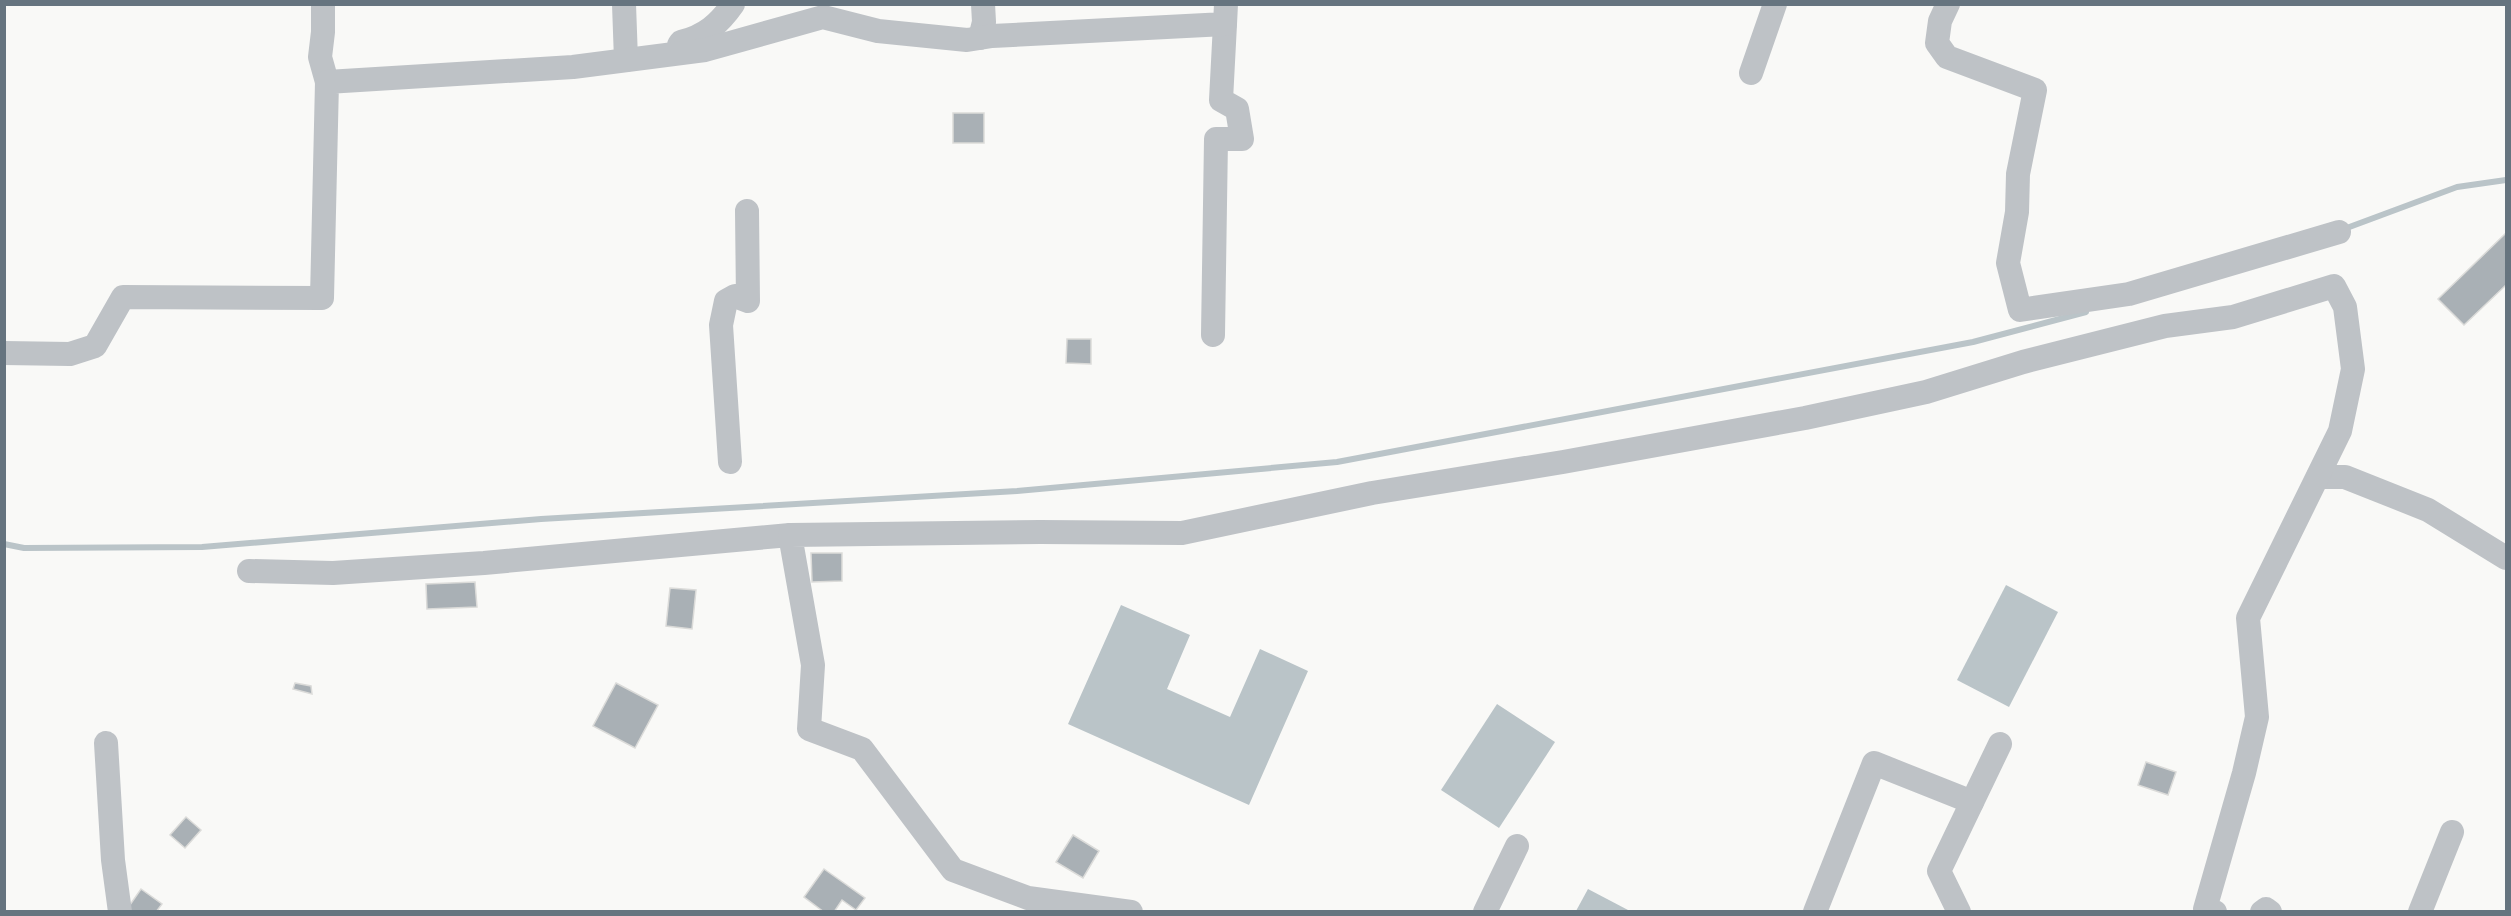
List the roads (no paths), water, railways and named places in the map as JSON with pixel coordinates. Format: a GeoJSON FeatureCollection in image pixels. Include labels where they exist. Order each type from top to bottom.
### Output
{"type":"FeatureCollection","features":[{"type":"Feature","properties":{"kind":"street"},"geometry":{"type":"LineString","coordinates":[[4,353],[69,354],[95,346],[123,297],[322,298],[327,82],[320,57],[323,4]]}},
{"type":"Feature","properties":{"kind":"street"},"geometry":{"type":"LineString","coordinates":[[624,4],[626,60]]}},
{"type":"Feature","properties":{"kind":"street"},"geometry":{"type":"LineString","coordinates":[[672,54],[681,42],[706,33],[723,18],[733,4]]}},
{"type":"Feature","properties":{"kind":"street"},"geometry":{"type":"LineString","coordinates":[[980,38],[984,22],[984,4]]}},
{"type":"Feature","properties":{"kind":"street"},"geometry":{"type":"LineString","coordinates":[[1751,73],[1775,4]]}},
{"type":"Feature","properties":{"kind":"street"},"geometry":{"type":"LineString","coordinates":[[1948,4],[1940,21],[1937,43],[1947,57],[2035,90],[2018,174],[2017,212],[2008,263],[2020,310],[2129,294],[2339,232]]}},
{"type":"Feature","properties":{"kind":"street"},"geometry":{"type":"LineString","coordinates":[[327,82],[573,67],[705,50],[823,17],[878,31],[967,40],[1226,14],[1221,100],[1237,109],[1242,138],[1216,139],[1213,335]]}},
{"type":"Feature","properties":{"kind":"street"},"geometry":{"type":"LineString","coordinates":[[730,462],[721,325],[726,301],[735,296],[748,301],[747,211]]}},
{"type":"Feature","properties":{"kind":"street"},"geometry":{"type":"LineString","coordinates":[[249,571],[333,573],[414,568],[790,536],[1040,532],[1182,533],[1372,492],[1563,462],[1804,418],[1926,392],[2023,362],[2165,326],[2233,317],[2334,286],[2345,307],[2353,369],[2340,431],[2248,618],[2257,717],[2244,773],[2205,909],[2215,912]]}},
{"type":"Feature","properties":{"kind":"street"},"geometry":{"type":"LineString","coordinates":[[2318,477],[2344,477],[2428,510],[2506,558]]}},
{"type":"Feature","properties":{"kind":"street"},"geometry":{"type":"LineString","coordinates":[[790,536],[813,665],[809,729],[862,749],[953,870],[1028,898],[1131,912]]}},
{"type":"Feature","properties":{"kind":"street"},"geometry":{"type":"LineString","coordinates":[[105,743],[113,861],[120,912]]}},
{"type":"Feature","properties":{"kind":"street"},"geometry":{"type":"LineString","coordinates":[[1959,912],[1939,871],[2000,744]]}},
{"type":"Feature","properties":{"kind":"street"},"geometry":{"type":"LineString","coordinates":[[1815,912],[1874,764],[1972,802]]}},
{"type":"Feature","properties":{"kind":"street"},"geometry":{"type":"LineString","coordinates":[[2420,912],[2433,874],[2452,831]]}},
{"type":"Feature","properties":{"kind":"street"},"geometry":{"type":"LineString","coordinates":[[1485,912],[1517,846]]}},
{"type":"Feature","properties":{"kind":"street"},"geometry":{"type":"LineString","coordinates":[[2262,912],[2266,909],[2270,912]]}},
{"type":"Feature","properties":{"kind":"waterway"},"geometry":{"type":"LineString","coordinates":[[2344,229],[2457,187],[2506,180]]}},
{"type":"Feature","properties":{"kind":"waterway"},"geometry":{"type":"LineString","coordinates":[[4,544],[24,548],[202,547],[541,519],[1017,491],[1337,462],[1973,342],[2086,312]]}}]}
